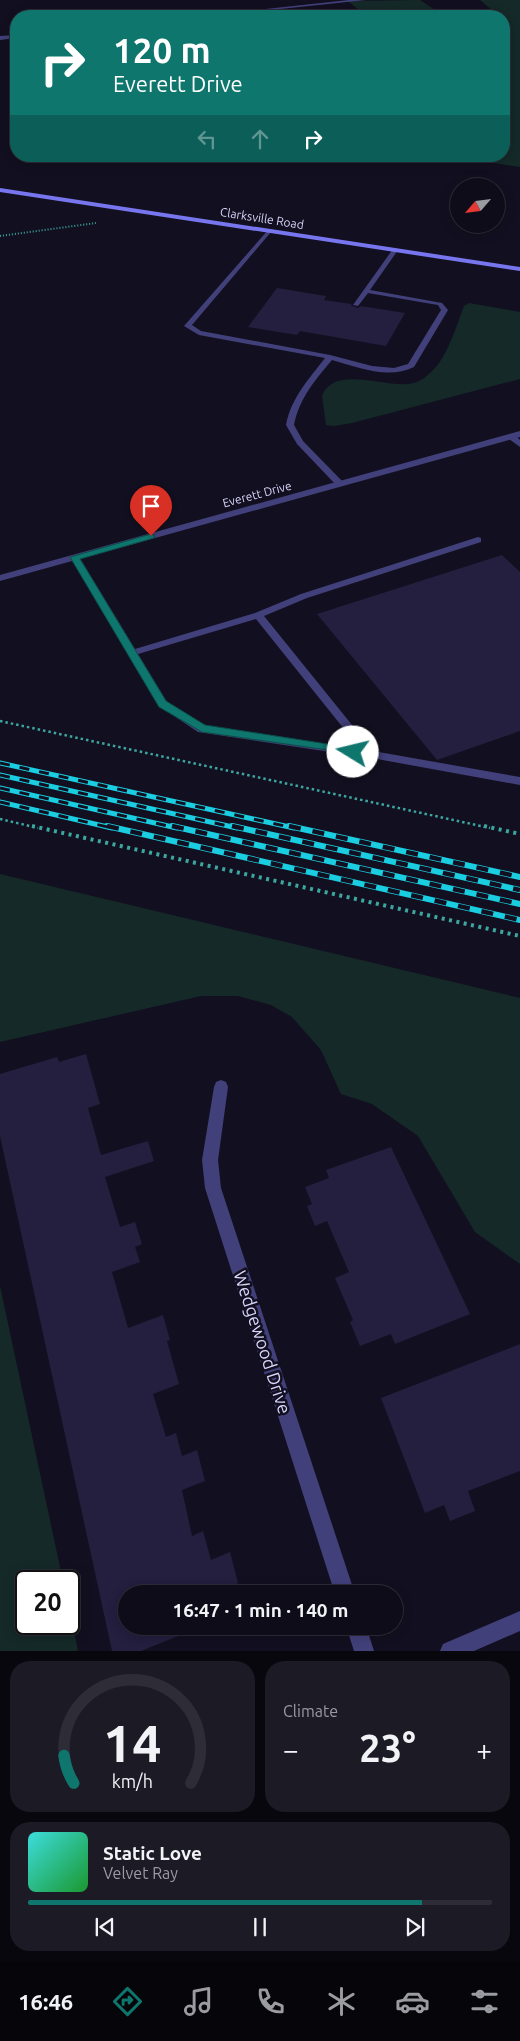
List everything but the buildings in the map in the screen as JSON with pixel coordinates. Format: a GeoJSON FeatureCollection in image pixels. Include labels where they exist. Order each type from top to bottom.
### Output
{"type":"FeatureCollection","features":[{"type":"Feature","properties":{"kind":"street"},"geometry":{"type":"LineString","coordinates":[[255,10],[325,2],[364,0]]}},
{"type":"Feature","properties":{"kind":"street","name":"Clarksville Road"},"geometry":{"type":"LineString","coordinates":[[0,190],[520,269]]}},
{"type":"Feature","properties":{"kind":"street","name":"Everett Drive"},"geometry":{"type":"LineString","coordinates":[[0,578],[516,436]]}},
{"type":"Feature","properties":{"kind":"street","name":"Wedgewood Drive"},"geometry":{"type":"LineString","coordinates":[[221,1087],[210,1160],[213,1188],[342,1585]]}},
{"type":"Feature","properties":{"kind":"street"},"geometry":{"type":"LineString","coordinates":[[450,1651],[520,1621]]}},
{"type":"Feature","properties":{"kind":"street"},"geometry":{"type":"LineString","coordinates":[[359,1635],[364,1651]]}},
{"type":"Feature","properties":{"kind":"lane"},"geometry":{"type":"LineString","coordinates":[[269,231],[188,326],[199,333],[389,370],[406,369],[411,365],[445,310],[442,306],[432,302],[365,291]]}},
{"type":"Feature","properties":{"kind":"lane"},"geometry":{"type":"LineString","coordinates":[[356,305],[395,250]]}},
{"type":"Feature","properties":{"kind":"lane"},"geometry":{"type":"LineString","coordinates":[[330,357],[301,395],[293,409],[290,425],[300,442],[340,484]]}},
{"type":"Feature","properties":{"kind":"lane"},"geometry":{"type":"LineString","coordinates":[[516,436],[520,445]]}},
{"type":"Feature","properties":{"kind":"lane"},"geometry":{"type":"LineString","coordinates":[[132,653],[258,615],[342,584],[478,540]]}},
{"type":"Feature","properties":{"kind":"lane"},"geometry":{"type":"LineString","coordinates":[[75,557],[163,704],[202,728],[520,781]]}},
{"type":"Feature","properties":{"kind":"lane"},"geometry":{"type":"LineString","coordinates":[[258,615],[371,755]]}},
{"type":"Feature","properties":{"kind":"path"},"geometry":{"type":"LineString","coordinates":[[0,236],[80,227],[110,219],[129,210]]}},
{"type":"Feature","properties":{"kind":"path"},"geometry":{"type":"LineString","coordinates":[[0,721],[520,834]]}},
{"type":"Feature","properties":{"kind":"path"},"geometry":{"type":"LineString","coordinates":[[0,819],[520,936]]}},
{"type":"Feature","properties":{"kind":"green space"},"geometry":{"type":"Polygon","coordinates":[[[420,0],[435,10],[359,10],[348,1],[420,0]]]}},
{"type":"Feature","properties":{"kind":"green space"},"geometry":{"type":"Polygon","coordinates":[[[480,0],[520,0],[520,167],[488,162],[510,162],[510,10],[492,10],[480,0]]]}},
{"type":"Feature","properties":{"kind":"green space"},"geometry":{"type":"Polygon","coordinates":[[[469,303],[520,312],[520,379],[352,423],[334,426],[326,425],[322,396],[329,386],[340,381],[353,379],[409,384],[419,381],[428,375],[436,367],[448,348],[464,306],[469,303]]]}},
{"type":"Feature","properties":{"kind":"green space"},"geometry":{"type":"Polygon","coordinates":[[[0,874],[520,998],[520,1264],[475,1232],[418,1136],[372,1104],[341,1094],[321,1050],[292,1017],[271,1005],[238,996],[201,996],[0,1042],[0,874]]]}},
{"type":"Feature","properties":{"kind":"green space"},"geometry":{"type":"Polygon","coordinates":[[[0,1286],[61,1570],[15,1570],[15,1635],[75,1635],[78,1651],[0,1651],[0,1286]]]}},
{"type":"Feature","properties":{"kind":"railway"},"geometry":{"type":"LineString","coordinates":[[0,763],[294,828]]}},
{"type":"Feature","properties":{"kind":"railway"},"geometry":{"type":"LineString","coordinates":[[0,775],[237,828]]}},
{"type":"Feature","properties":{"kind":"railway"},"geometry":{"type":"LineString","coordinates":[[0,788],[177,828]]}},
{"type":"Feature","properties":{"kind":"railway"},"geometry":{"type":"LineString","coordinates":[[0,802],[112,828]]}},
{"type":"Feature","properties":{"kind":"railway"},"geometry":{"type":"LineString","coordinates":[[107,826],[520,920]]}},
{"type":"Feature","properties":{"kind":"railway"},"geometry":{"type":"LineString","coordinates":[[172,826],[520,904]]}},
{"type":"Feature","properties":{"kind":"railway"},"geometry":{"type":"LineString","coordinates":[[232,826],[520,890]]}},
{"type":"Feature","properties":{"kind":"railway"},"geometry":{"type":"LineString","coordinates":[[289,826],[520,877]]}},
{"type":"Feature","properties":{"kind":"route"},"geometry":{"type":"LineString","coordinates":[[151,536],[75,557],[163,704],[202,728],[353,752]]}}]}
